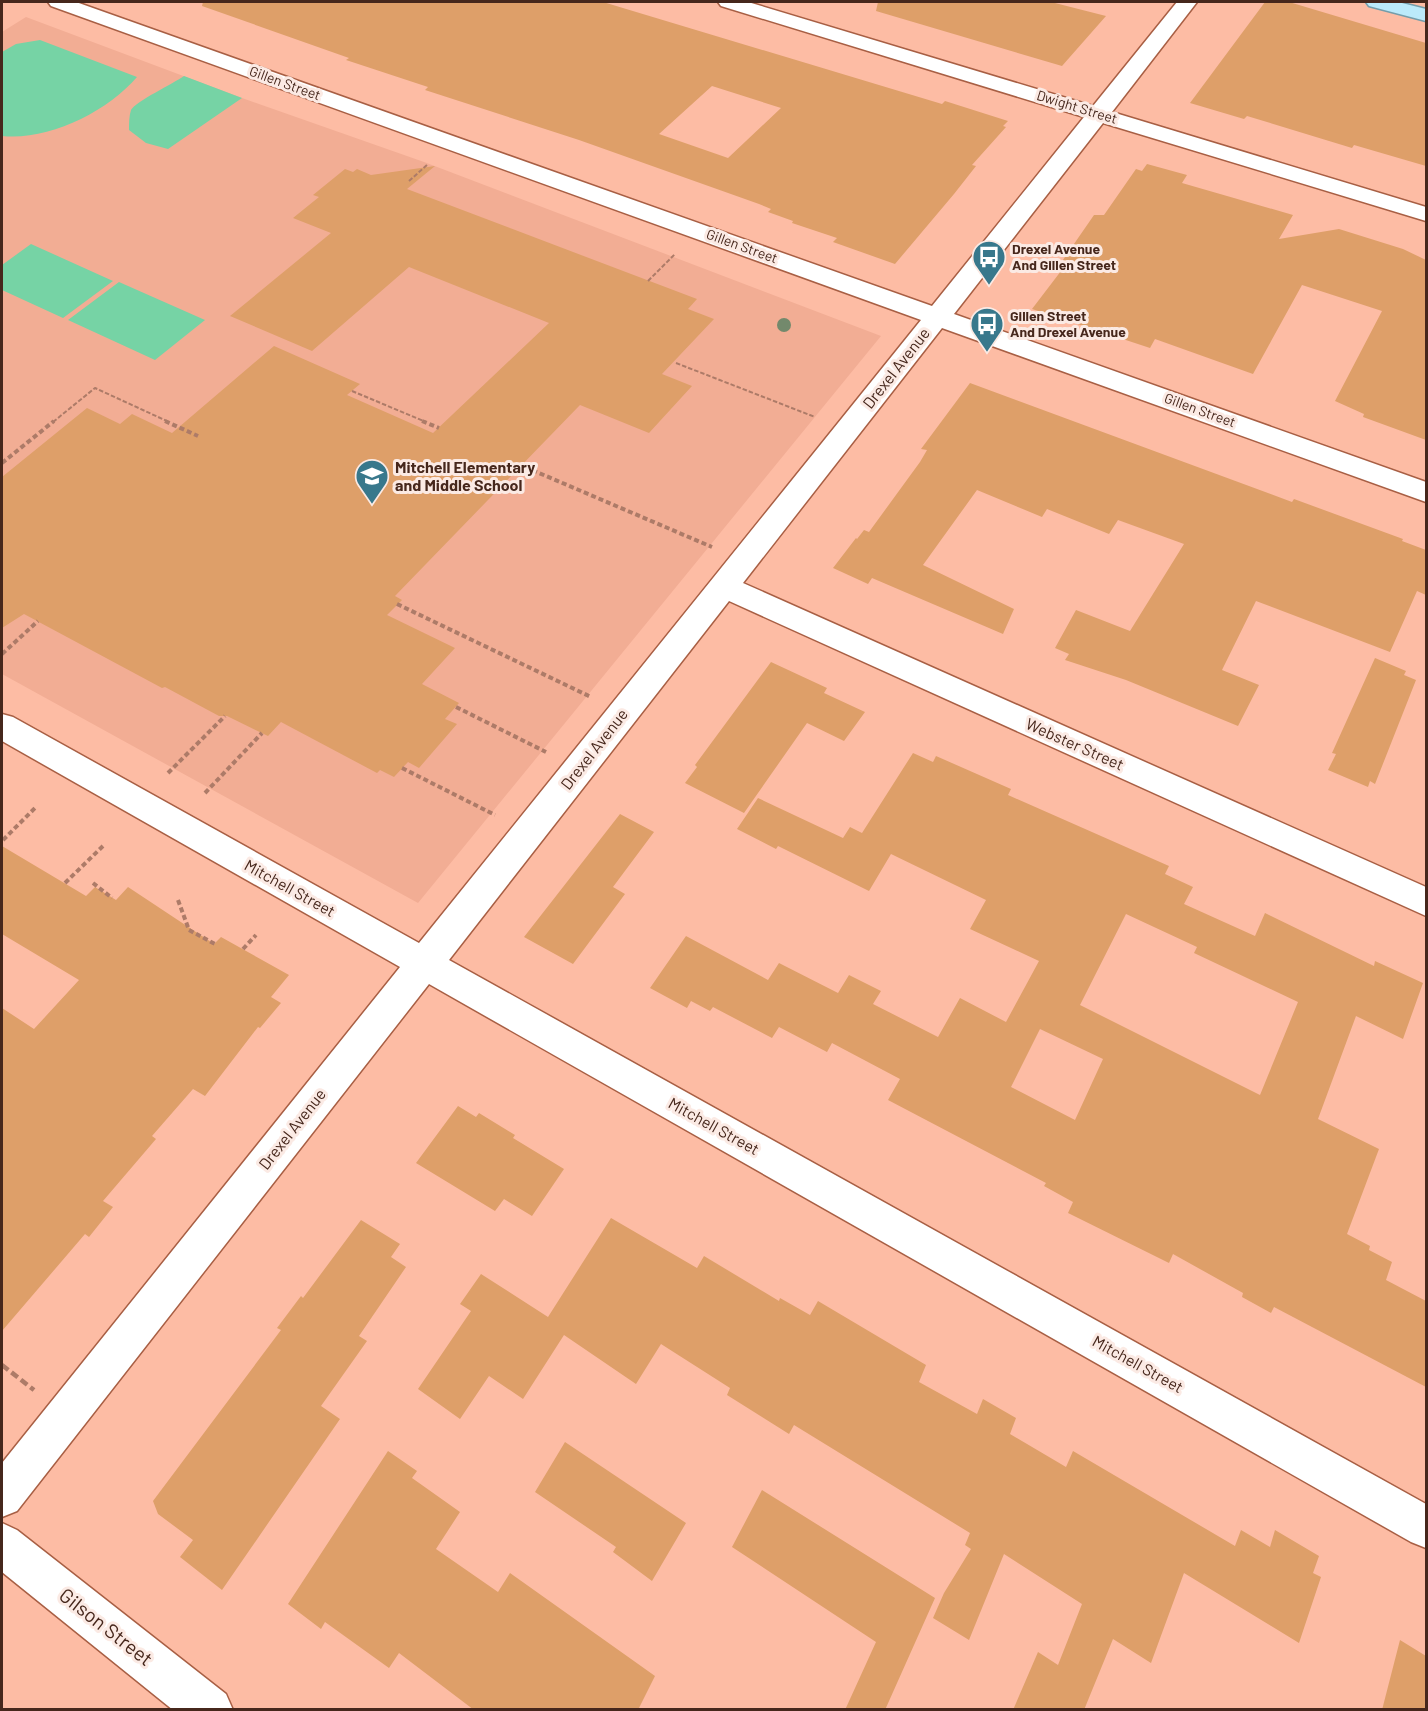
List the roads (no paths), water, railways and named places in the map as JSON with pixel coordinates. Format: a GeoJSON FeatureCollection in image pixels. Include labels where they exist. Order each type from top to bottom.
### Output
{"type":"FeatureCollection","features":[{"type":"Feature","properties":{"kind":"main road"},"geometry":{"type":"LineString","coordinates":[[1376,2],[1426,15]]}},
{"type":"Feature","properties":{"kind":"street","name":"Gillen Street"},"geometry":{"type":"LineString","coordinates":[[58,2],[1426,492]]}},
{"type":"Feature","properties":{"kind":"street","name":"Dwight Street"},"geometry":{"type":"LineString","coordinates":[[728,2],[1426,214]]}},
{"type":"Feature","properties":{"kind":"street","name":"Drexel Avenue"},"geometry":{"type":"LineString","coordinates":[[2,1496],[1186,2]]}},
{"type":"Feature","properties":{"kind":"street","name":"Webster Street"},"geometry":{"type":"LineString","coordinates":[[733,573],[1426,902]]}},
{"type":"Feature","properties":{"kind":"street","name":"Mitchell Street"},"geometry":{"type":"LineString","coordinates":[[2,726],[1426,1527]]}},
{"type":"Feature","properties":{"kind":"street","name":"Gilson Street"},"geometry":{"type":"LineString","coordinates":[[2,1545],[210,1710]]}},
{"type":"Feature","properties":{"kind":"place","name":"Drexel Avenue And Gillen Street"},"geometry":{"type":"Point","coordinates":[989,286]}},
{"type":"Feature","properties":{"kind":"place","name":"Gillen Street And Drexel Avenue"},"geometry":{"type":"Point","coordinates":[987,353]}},
{"type":"Feature","properties":{"kind":"place","name":"Mitchell Elementary and Middle School"},"geometry":{"type":"Point","coordinates":[372,505]}}]}
